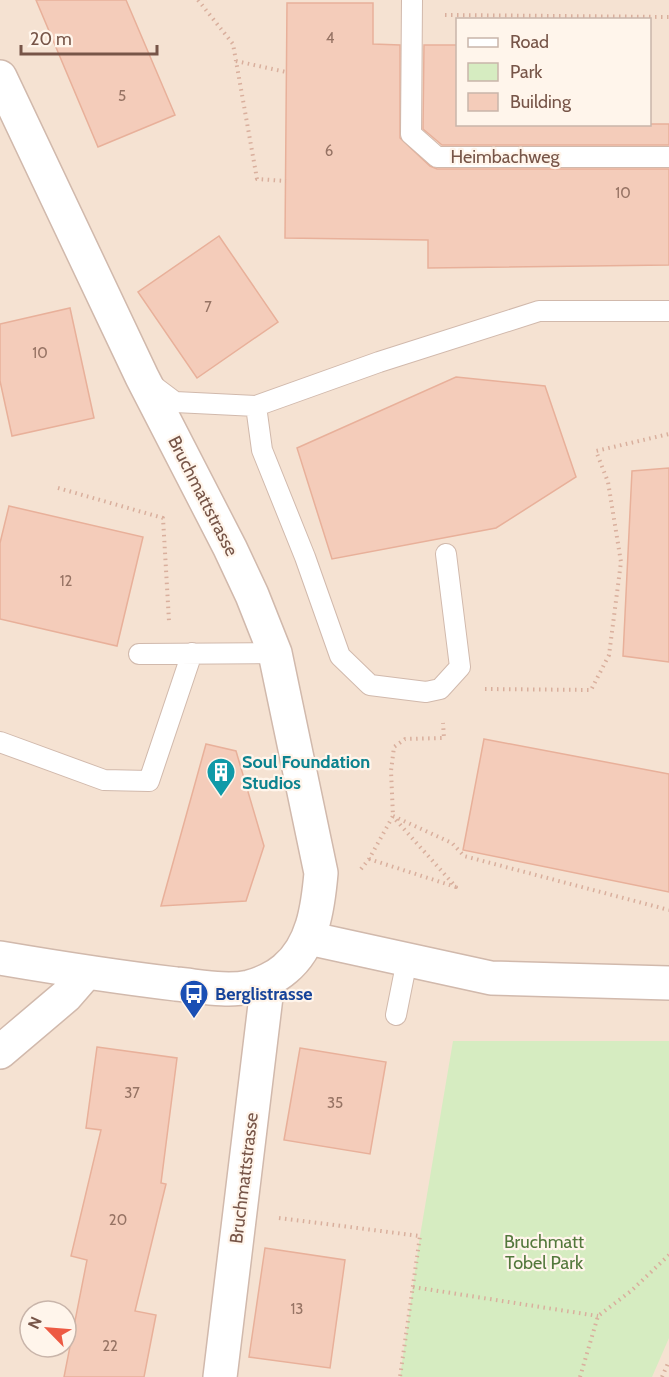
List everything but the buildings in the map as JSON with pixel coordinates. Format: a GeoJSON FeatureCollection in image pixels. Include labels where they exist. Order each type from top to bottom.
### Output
{"type":"FeatureCollection","features":[{"type":"Feature","properties":{"kind":"street","name":"Bruchmattstrasse"},"geometry":{"type":"LineString","coordinates":[[0,77],[142,376],[230,548],[275,653],[321,873],[318,905],[308,938]]}},
{"type":"Feature","properties":{"kind":"street"},"geometry":{"type":"LineString","coordinates":[[0,958],[86,973],[227,989],[248,987],[268,980],[285,969],[298,955],[308,938],[491,978],[669,983]]}},
{"type":"Feature","properties":{"kind":"street"},"geometry":{"type":"LineString","coordinates":[[0,1052],[66,996],[86,973]]}},
{"type":"Feature","properties":{"kind":"street","name":"Bruchmattstrasse"},"geometry":{"type":"LineString","coordinates":[[220,1377],[268,980]]}},
{"type":"Feature","properties":{"kind":"lane","name":"Heimbachweg"},"geometry":{"type":"LineString","coordinates":[[412,7],[411,134],[437,157],[669,157]]}},
{"type":"Feature","properties":{"kind":"lane"},"geometry":{"type":"LineString","coordinates":[[142,376],[175,402],[256,406],[379,362],[538,311],[669,311]]}},
{"type":"Feature","properties":{"kind":"lane"},"geometry":{"type":"LineString","coordinates":[[256,406],[262,450],[306,557],[340,656],[370,685],[426,692],[440,689],[460,667],[446,554]]}},
{"type":"Feature","properties":{"kind":"lane"},"geometry":{"type":"LineString","coordinates":[[0,742],[104,780],[149,781],[192,653]]}},
{"type":"Feature","properties":{"kind":"lane"},"geometry":{"type":"LineString","coordinates":[[139,654],[275,653]]}},
{"type":"Feature","properties":{"kind":"lane"},"geometry":{"type":"LineString","coordinates":[[396,1015],[407,960]]}},
{"type":"Feature","properties":{"kind":"path"},"geometry":{"type":"LineString","coordinates":[[198,0],[232,44],[257,179],[286,181]]}},
{"type":"Feature","properties":{"kind":"path"},"geometry":{"type":"LineString","coordinates":[[412,7],[669,16]]}},
{"type":"Feature","properties":{"kind":"path"},"geometry":{"type":"LineString","coordinates":[[236,61],[286,72]]}},
{"type":"Feature","properties":{"kind":"path"},"geometry":{"type":"LineString","coordinates":[[440,689],[591,690],[609,655],[621,562],[608,482],[596,451],[669,434]]}},
{"type":"Feature","properties":{"kind":"path"},"geometry":{"type":"LineString","coordinates":[[58,488],[163,518],[170,654]]}},
{"type":"Feature","properties":{"kind":"path"},"geometry":{"type":"LineString","coordinates":[[393,816],[456,887],[369,859],[393,816],[391,771],[394,747],[405,739],[444,738],[443,720]]}},
{"type":"Feature","properties":{"kind":"path"},"geometry":{"type":"LineString","coordinates":[[393,816],[452,843],[464,856],[669,910]]}},
{"type":"Feature","properties":{"kind":"path"},"geometry":{"type":"LineString","coordinates":[[239,1213],[420,1236],[400,1377]]}},
{"type":"Feature","properties":{"kind":"path"},"geometry":{"type":"LineString","coordinates":[[580,1377],[598,1316],[631,1291],[669,1255]]}},
{"type":"Feature","properties":{"kind":"path"},"geometry":{"type":"LineString","coordinates":[[413,1287],[598,1316]]}},
{"type":"Feature","properties":{"kind":"path"},"geometry":{"type":"LineString","coordinates":[[662,1377],[669,1361]]}},
{"type":"Feature","properties":{"kind":"shaded area"},"geometry":{"type":"Polygon","coordinates":[[[0,0],[669,0],[669,1377],[0,1377],[0,0]]]}},
{"type":"Feature","properties":{"kind":"green space","name":"Bruchmatt Tobel Park"},"geometry":{"type":"Polygon","coordinates":[[[453,1041],[669,1041],[669,1338],[652,1377],[400,1377],[420,1236],[453,1041]]]}},
{"type":"Feature","properties":{"kind":"place","name":"Soul Foundation Studios"},"geometry":{"type":"Point","coordinates":[221,798]}},
{"type":"Feature","properties":{"kind":"place","name":"Berglistrasse"},"geometry":{"type":"Point","coordinates":[194,1020]}}]}
